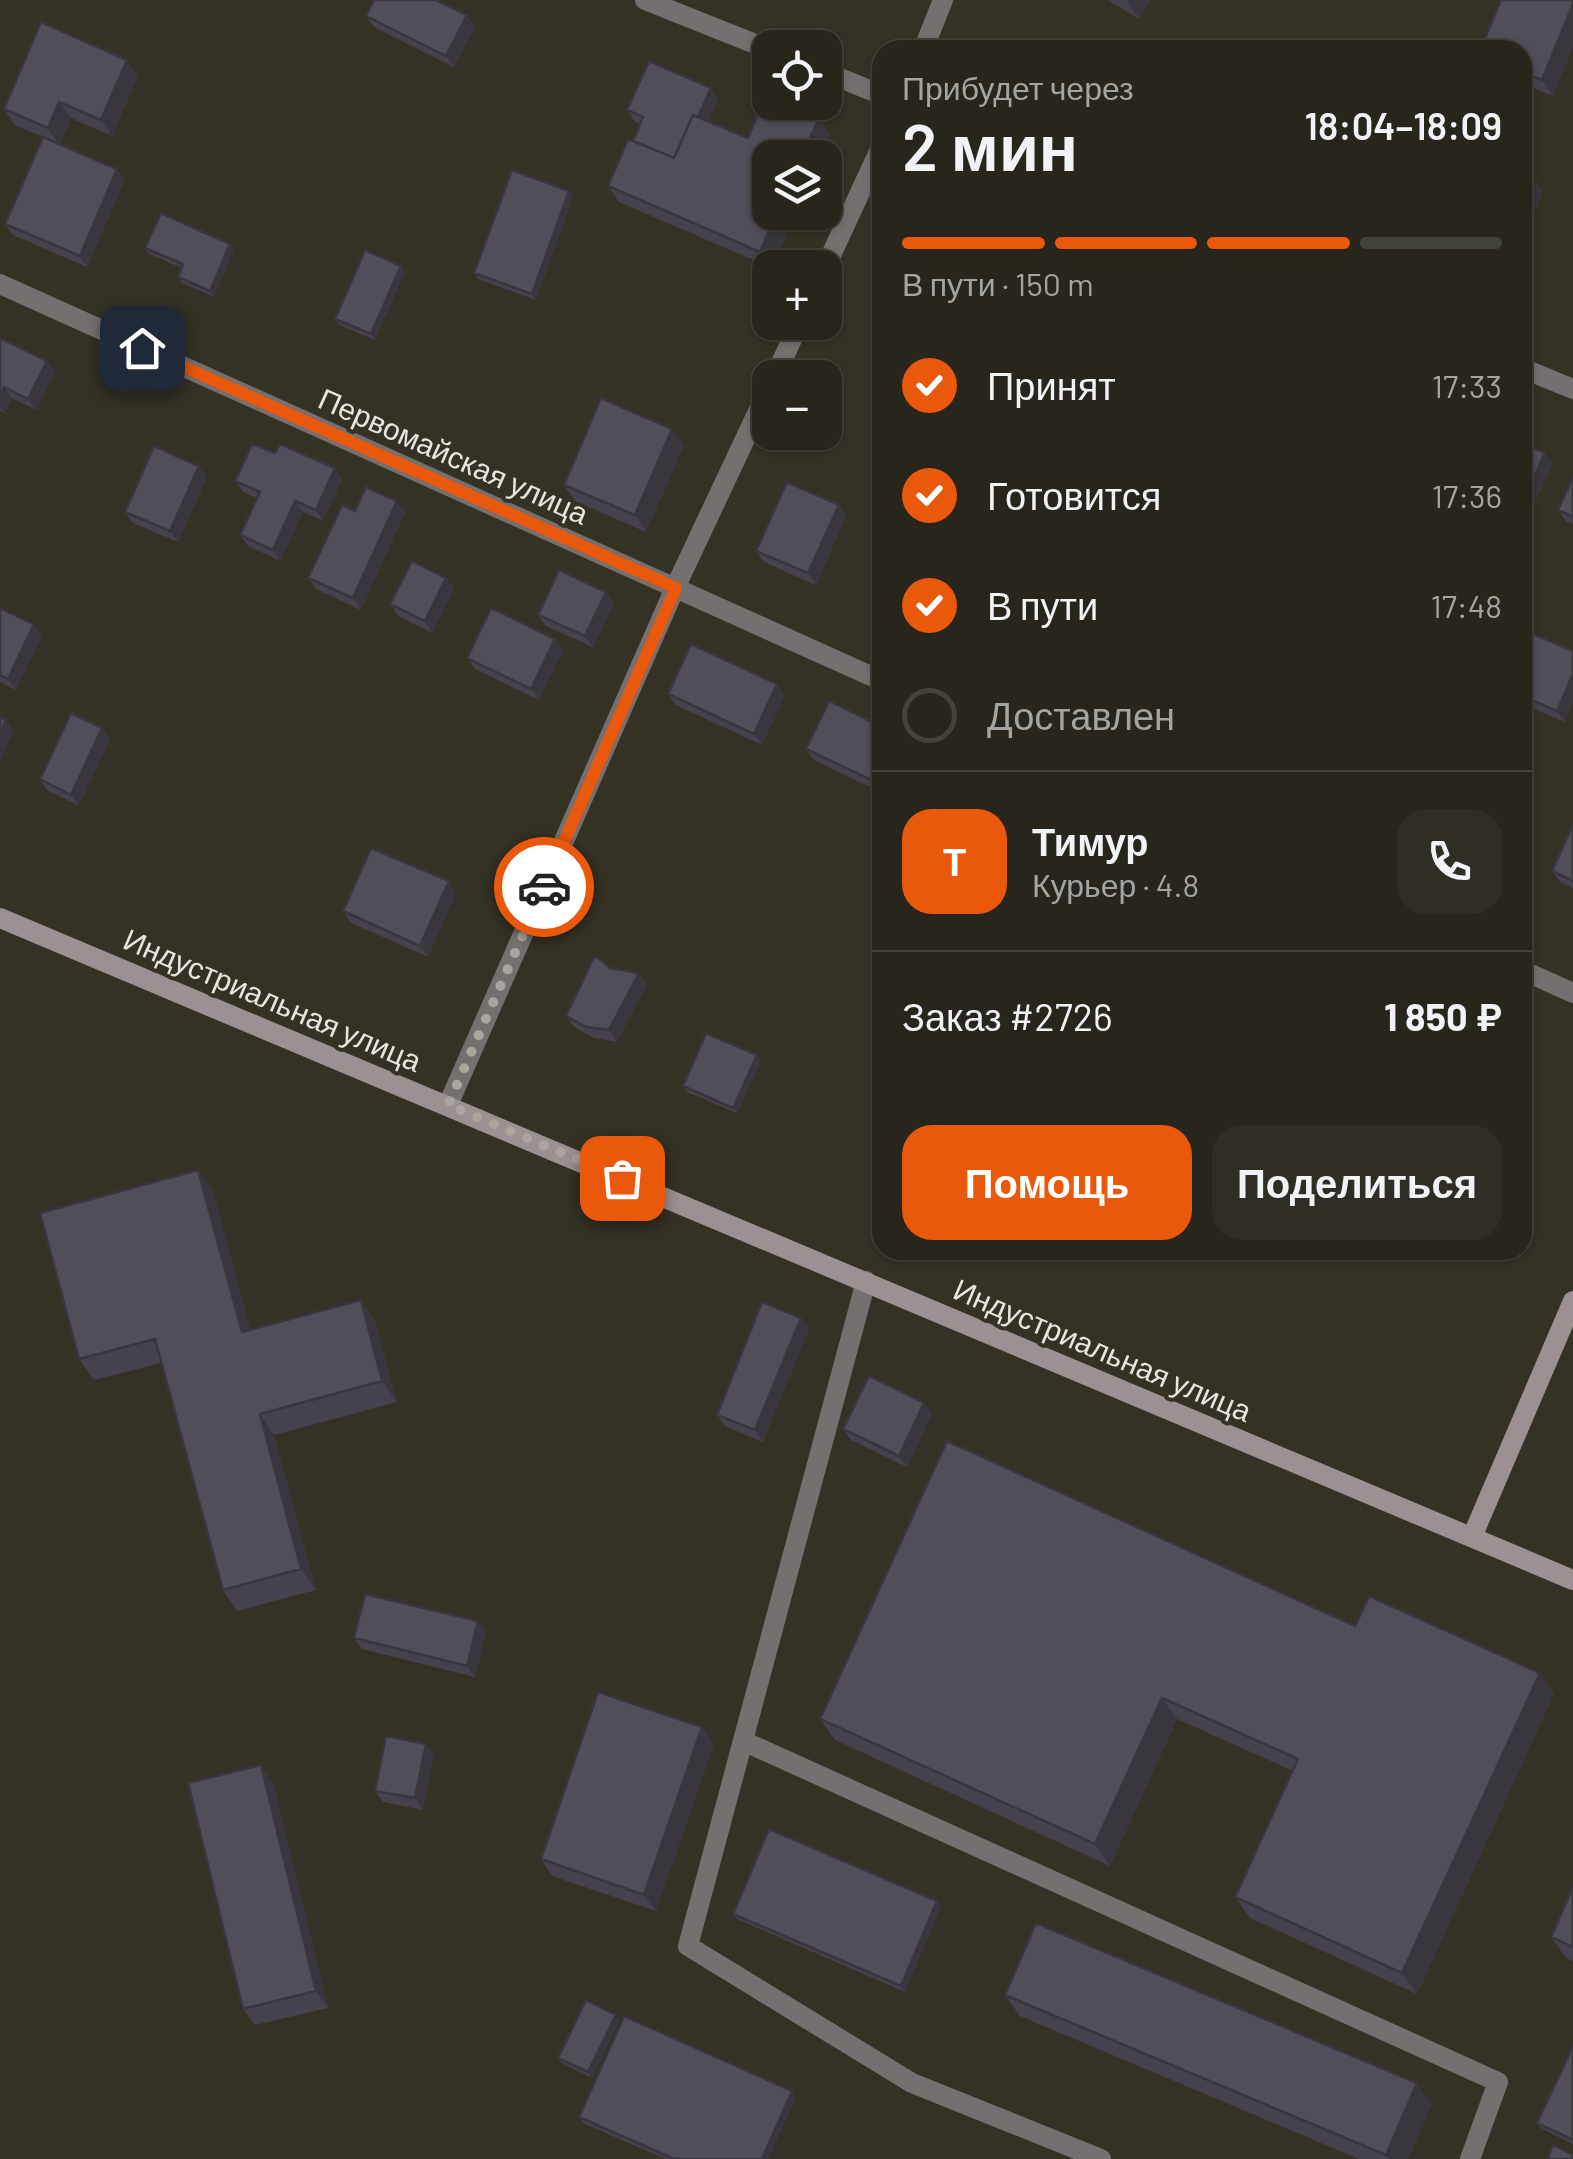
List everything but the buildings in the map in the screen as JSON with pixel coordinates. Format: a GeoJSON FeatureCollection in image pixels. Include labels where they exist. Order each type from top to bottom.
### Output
{"type":"FeatureCollection","features":[{"type":"Feature","properties":{"kind":"main road","name":"Индустриальная улица"},"geometry":{"type":"LineString","coordinates":[[0,918],[1573,1580]]}},
{"type":"Feature","properties":{"kind":"main road"},"geometry":{"type":"LineString","coordinates":[[1472,1537],[1573,1300]]}},
{"type":"Feature","properties":{"kind":"street"},"geometry":{"type":"LineString","coordinates":[[645,0],[752,43]]}},
{"type":"Feature","properties":{"kind":"street"},"geometry":{"type":"LineString","coordinates":[[927,40],[943,0]]}},
{"type":"Feature","properties":{"kind":"street"},"geometry":{"type":"LineString","coordinates":[[842,79],[872,91]]}},
{"type":"Feature","properties":{"kind":"street"},"geometry":{"type":"LineString","coordinates":[[833,250],[872,167]]}},
{"type":"Feature","properties":{"kind":"street","name":"Первомайская улица"},"geometry":{"type":"LineString","coordinates":[[0,284],[872,677]]}},
{"type":"Feature","properties":{"kind":"street"},"geometry":{"type":"LineString","coordinates":[[1532,372],[1573,389]]}},
{"type":"Feature","properties":{"kind":"street"},"geometry":{"type":"LineString","coordinates":[[448,1105],[752,425]]}},
{"type":"Feature","properties":{"kind":"street"},"geometry":{"type":"LineString","coordinates":[[1532,975],[1573,993]]}},
{"type":"Feature","properties":{"kind":"street"},"geometry":{"type":"LineString","coordinates":[[866,1281],[688,1946],[912,2083],[1100,2159]]}},
{"type":"Feature","properties":{"kind":"street"},"geometry":{"type":"LineString","coordinates":[[743,1741],[1498,2082],[1470,2159]]}},
{"type":"Feature","properties":{"kind":"way so far"},"geometry":{"type":"LineString","coordinates":[[544,887],[448,1105],[622,1178]]}},
{"type":"Feature","properties":{"kind":"route"},"geometry":{"type":"LineString","coordinates":[[142,348],[676,588],[544,887]]}}]}
